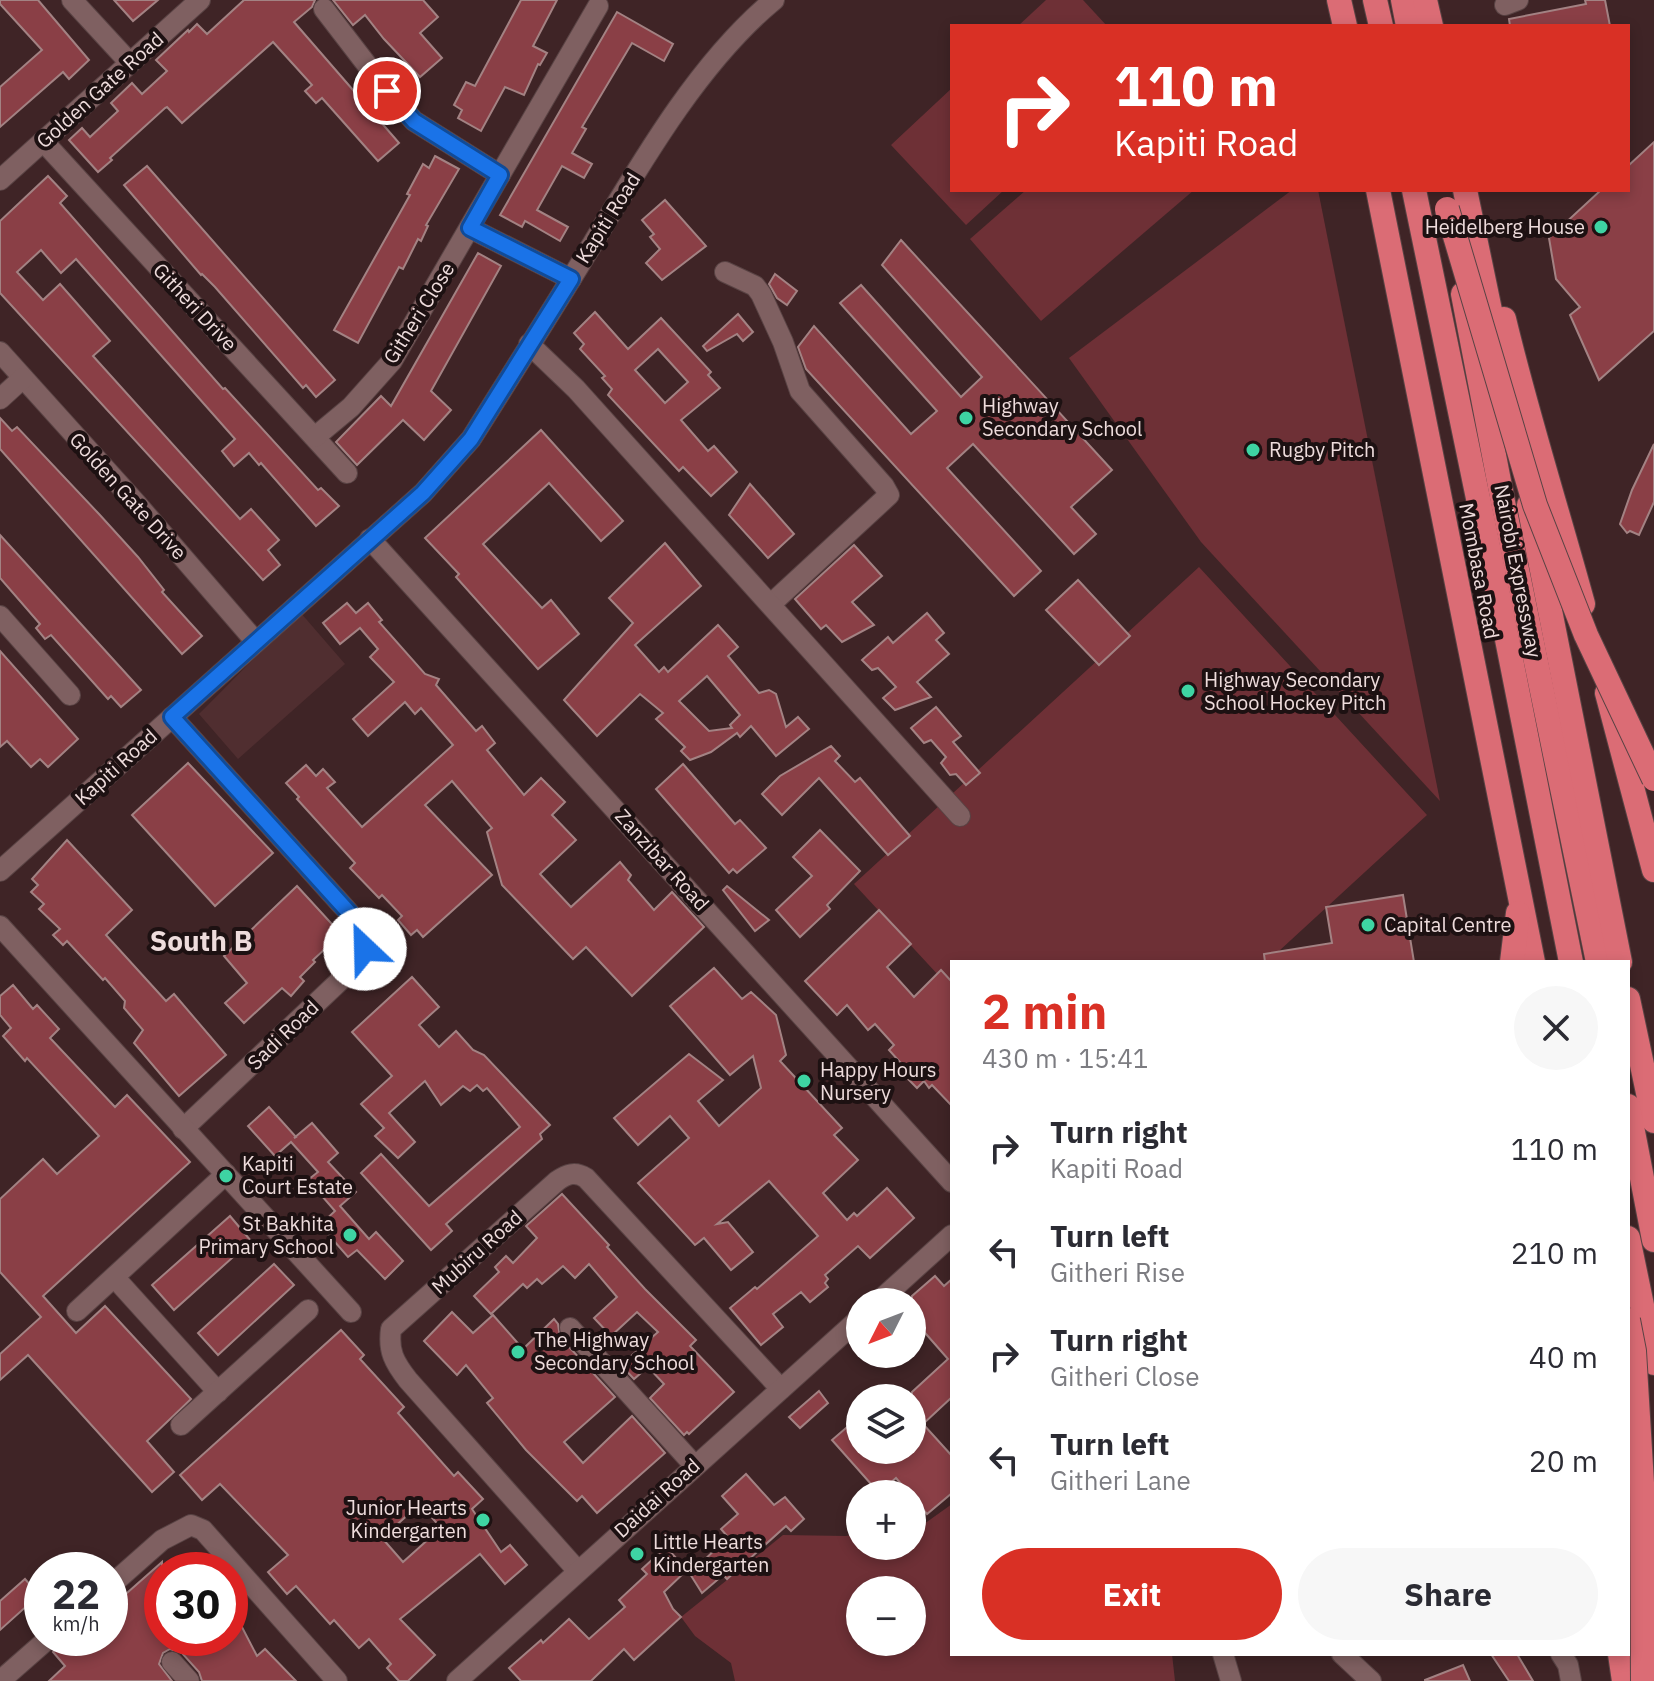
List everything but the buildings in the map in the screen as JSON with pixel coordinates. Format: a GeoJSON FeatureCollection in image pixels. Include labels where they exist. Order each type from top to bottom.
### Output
{"type":"FeatureCollection","features":[{"type":"Feature","properties":{"kind":"highway"},"geometry":{"type":"LineString","coordinates":[[1339,0],[1345,24]]}},
{"type":"Feature","properties":{"kind":"highway"},"geometry":{"type":"LineString","coordinates":[[1375,0],[1381,24]]}},
{"type":"Feature","properties":{"kind":"highway"},"geometry":{"type":"LineString","coordinates":[[1403,0],[1408,24]]}},
{"type":"Feature","properties":{"kind":"highway"},"geometry":{"type":"LineString","coordinates":[[1425,0],[1431,24]]}},
{"type":"Feature","properties":{"kind":"highway","name":"Mombasa Road"},"geometry":{"type":"LineString","coordinates":[[1378,192],[1521,888],[1533,960]]}},
{"type":"Feature","properties":{"kind":"highway","name":"Nairobi Expressway"},"geometry":{"type":"LineString","coordinates":[[1414,192],[1570,960]]}},
{"type":"Feature","properties":{"kind":"highway"},"geometry":{"type":"LineString","coordinates":[[1466,192],[1620,960]]}},
{"type":"Feature","properties":{"kind":"highway"},"geometry":{"type":"LineString","coordinates":[[1467,192],[1490,259],[1523,400],[1551,486],[1654,870]]}},
{"type":"Feature","properties":{"kind":"highway"},"geometry":{"type":"LineString","coordinates":[[1445,199],[1535,505],[1586,635],[1654,779]]}},
{"type":"Feature","properties":{"kind":"highway","name":"Nairobi Expressway"},"geometry":{"type":"LineString","coordinates":[[1445,199],[1503,502],[1598,960]]}},
{"type":"Feature","properties":{"kind":"highway"},"geometry":{"type":"LineString","coordinates":[[1512,960],[1521,888]]}},
{"type":"Feature","properties":{"kind":"highway"},"geometry":{"type":"LineString","coordinates":[[1630,1008],[1654,1121]]}},
{"type":"Feature","properties":{"kind":"highway"},"geometry":{"type":"LineString","coordinates":[[1630,1116],[1654,1240]]}},
{"type":"Feature","properties":{"kind":"highway"},"geometry":{"type":"LineString","coordinates":[[1630,1248],[1654,1363]]}},
{"type":"Feature","properties":{"kind":"highway"},"geometry":{"type":"LineString","coordinates":[[1630,1330],[1642,1483],[1643,1681]]}},
{"type":"Feature","properties":{"kind":"highway"},"geometry":{"type":"LineString","coordinates":[[1630,1388],[1654,1489]]}},
{"type":"Feature","properties":{"kind":"highway"},"geometry":{"type":"LineString","coordinates":[[1620,1656],[1624,1681]]}},
{"type":"Feature","properties":{"kind":"street"},"geometry":{"type":"LineString","coordinates":[[72,0],[130,63]]}},
{"type":"Feature","properties":{"kind":"street","name":"Golden Gate Road"},"geometry":{"type":"LineString","coordinates":[[0,180],[200,0]]}},
{"type":"Feature","properties":{"kind":"street","name":"Kapiti Road"},"geometry":{"type":"LineString","coordinates":[[0,871],[449,466],[471,439],[663,131],[749,8],[774,0]]}},
{"type":"Feature","properties":{"kind":"street","name":"Githeri Close"},"geometry":{"type":"LineString","coordinates":[[315,437],[351,407],[392,361],[598,6]]}},
{"type":"Feature","properties":{"kind":"street"},"geometry":{"type":"LineString","coordinates":[[324,9],[414,121],[500,175]]}},
{"type":"Feature","properties":{"kind":"street","name":"Githeri Drive"},"geometry":{"type":"LineString","coordinates":[[43,141],[347,473]]}},
{"type":"Feature","properties":{"kind":"street"},"geometry":{"type":"LineString","coordinates":[[470,228],[571,279]]}},
{"type":"Feature","properties":{"kind":"street"},"geometry":{"type":"LineString","coordinates":[[725,272],[755,286],[761,294],[783,342],[800,391],[889,495],[771,604]]}},
{"type":"Feature","properties":{"kind":"street"},"geometry":{"type":"LineString","coordinates":[[529,344],[576,389],[960,816]]}},
{"type":"Feature","properties":{"kind":"street","name":"Golden Gate Drive"},"geometry":{"type":"LineString","coordinates":[[0,352],[256,642]]}},
{"type":"Feature","properties":{"kind":"street"},"geometry":{"type":"LineString","coordinates":[[0,399],[23,378]]}},
{"type":"Feature","properties":{"kind":"street","name":"Zanzibar Road"},"geometry":{"type":"LineString","coordinates":[[370,539],[950,1180]]}},
{"type":"Feature","properties":{"kind":"street"},"geometry":{"type":"LineString","coordinates":[[0,616],[70,695]]}},
{"type":"Feature","properties":{"kind":"street","name":"Sadi Road"},"geometry":{"type":"LineString","coordinates":[[172,717],[361,926],[365,949],[346,975],[183,1129]]}},
{"type":"Feature","properties":{"kind":"street"},"geometry":{"type":"LineString","coordinates":[[0,926],[351,1312]]}},
{"type":"Feature","properties":{"kind":"street","name":"Mubiru Road"},"geometry":{"type":"LineString","coordinates":[[577,1570],[408,1380],[392,1359],[389,1344],[391,1329],[557,1181],[579,1173],[586,1178],[781,1389]]}},
{"type":"Feature","properties":{"kind":"street"},"geometry":{"type":"LineString","coordinates":[[77,1311],[226,1174]]}},
{"type":"Feature","properties":{"kind":"street"},"geometry":{"type":"LineString","coordinates":[[893,1288],[950,1237]]}},
{"type":"Feature","properties":{"kind":"street"},"geometry":{"type":"LineString","coordinates":[[115,1278],[218,1392]]}},
{"type":"Feature","properties":{"kind":"street"},"geometry":{"type":"LineString","coordinates":[[181,1425],[308,1310]]}},
{"type":"Feature","properties":{"kind":"street"},"geometry":{"type":"LineString","coordinates":[[570,1328],[694,1465]]}},
{"type":"Feature","properties":{"kind":"street","name":"Daidai Road"},"geometry":{"type":"LineString","coordinates":[[457,1681],[846,1331]]}},
{"type":"Feature","properties":{"kind":"street"},"geometry":{"type":"LineString","coordinates":[[128,1571],[177,1530],[191,1525],[203,1530],[337,1681]]}},
{"type":"Feature","properties":{"kind":"street"},"geometry":{"type":"LineString","coordinates":[[0,1681],[28,1656]]}},
{"type":"Feature","properties":{"kind":"street"},"geometry":{"type":"LineString","coordinates":[[1224,1656],[1231,1681]]}},
{"type":"Feature","properties":{"kind":"street"},"geometry":{"type":"LineString","coordinates":[[1344,1656],[1371,1681]]}},
{"type":"Feature","properties":{"kind":"street"},"geometry":{"type":"LineString","coordinates":[[1562,1656],[1568,1665],[1571,1681]]}},
{"type":"Feature","properties":{"kind":"street"},"geometry":{"type":"LineString","coordinates":[[172,1662],[189,1681]]}},
{"type":"Feature","properties":{"kind":"shaded area"},"geometry":{"type":"Polygon","coordinates":[[[1046,0],[1083,0],[1105,24],[1020,24],[1046,0]]]}},
{"type":"Feature","properties":{"kind":"shaded area"},"geometry":{"type":"Polygon","coordinates":[[[950,90],[950,192],[1002,192],[966,225],[891,145],[950,90]]]}},
{"type":"Feature","properties":{"kind":"shaded area"},"geometry":{"type":"Polygon","coordinates":[[[1024,192],[1192,192],[1041,321],[970,239],[1024,192]]]}},
{"type":"Feature","properties":{"kind":"shaded area","name":"Rugby Pitch"},"geometry":{"type":"Polygon","coordinates":[[[1289,192],[1318,192],[1440,801],[1201,542],[1069,358],[1289,192]]]}},
{"type":"Feature","properties":{"kind":"shaded area","name":"Highway Secondary School Hockey Pitch"},"geometry":{"type":"Polygon","coordinates":[[[1199,567],[1427,815],[1269,960],[950,960],[950,988],[854,884],[1199,567]]]}},
{"type":"Feature","properties":{"kind":"shaded area"},"geometry":{"type":"Polygon","coordinates":[[[300,612],[345,664],[238,759],[199,714],[300,612]]]}},
{"type":"Feature","properties":{"kind":"shaded area"},"geometry":{"type":"Polygon","coordinates":[[[950,1505],[950,1656],[1172,1656],[1175,1681],[735,1681],[731,1663],[695,1636],[681,1617],[783,1535],[846,1536],[846,1560],[926,1560],[926,1523],[950,1505]]]}},
{"type":"Feature","properties":{"kind":"place","name":"Heidelberg House"},"geometry":{"type":"Point","coordinates":[1601,227]}},
{"type":"Feature","properties":{"kind":"place","name":"Highway Secondary School"},"geometry":{"type":"Point","coordinates":[966,418]}},
{"type":"Feature","properties":{"kind":"place","name":"Rugby Pitch"},"geometry":{"type":"Point","coordinates":[1253,450]}},
{"type":"Feature","properties":{"kind":"place","name":"Highway Secondary School Hockey Pitch"},"geometry":{"type":"Point","coordinates":[1188,691]}},
{"type":"Feature","properties":{"kind":"place","name":"Capital Centre"},"geometry":{"type":"Point","coordinates":[1368,925]}},
{"type":"Feature","properties":{"kind":"place","name":"Happy Hours Nursery"},"geometry":{"type":"Point","coordinates":[804,1081]}},
{"type":"Feature","properties":{"kind":"place","name":"Kapiti Court Estate"},"geometry":{"type":"Point","coordinates":[226,1176]}},
{"type":"Feature","properties":{"kind":"place","name":"St Bakhita Primary School"},"geometry":{"type":"Point","coordinates":[350,1235]}},
{"type":"Feature","properties":{"kind":"place","name":"The Highway Secondary School"},"geometry":{"type":"Point","coordinates":[518,1352]}},
{"type":"Feature","properties":{"kind":"place","name":"Junior Hearts Kindergarten"},"geometry":{"type":"Point","coordinates":[483,1520]}},
{"type":"Feature","properties":{"kind":"place","name":"Little Hearts Kindergarten"},"geometry":{"type":"Point","coordinates":[637,1554]}},
{"type":"Feature","properties":{"kind":"district","name":"South B"},"geometry":{"type":"Point","coordinates":[201,941]}},
{"type":"Feature","properties":{"kind":"route"},"geometry":{"type":"LineString","coordinates":[[365,949],[361,926],[172,717],[423,493],[449,466],[471,439],[571,279],[470,228],[500,175],[414,121],[387,91]]}}]}
